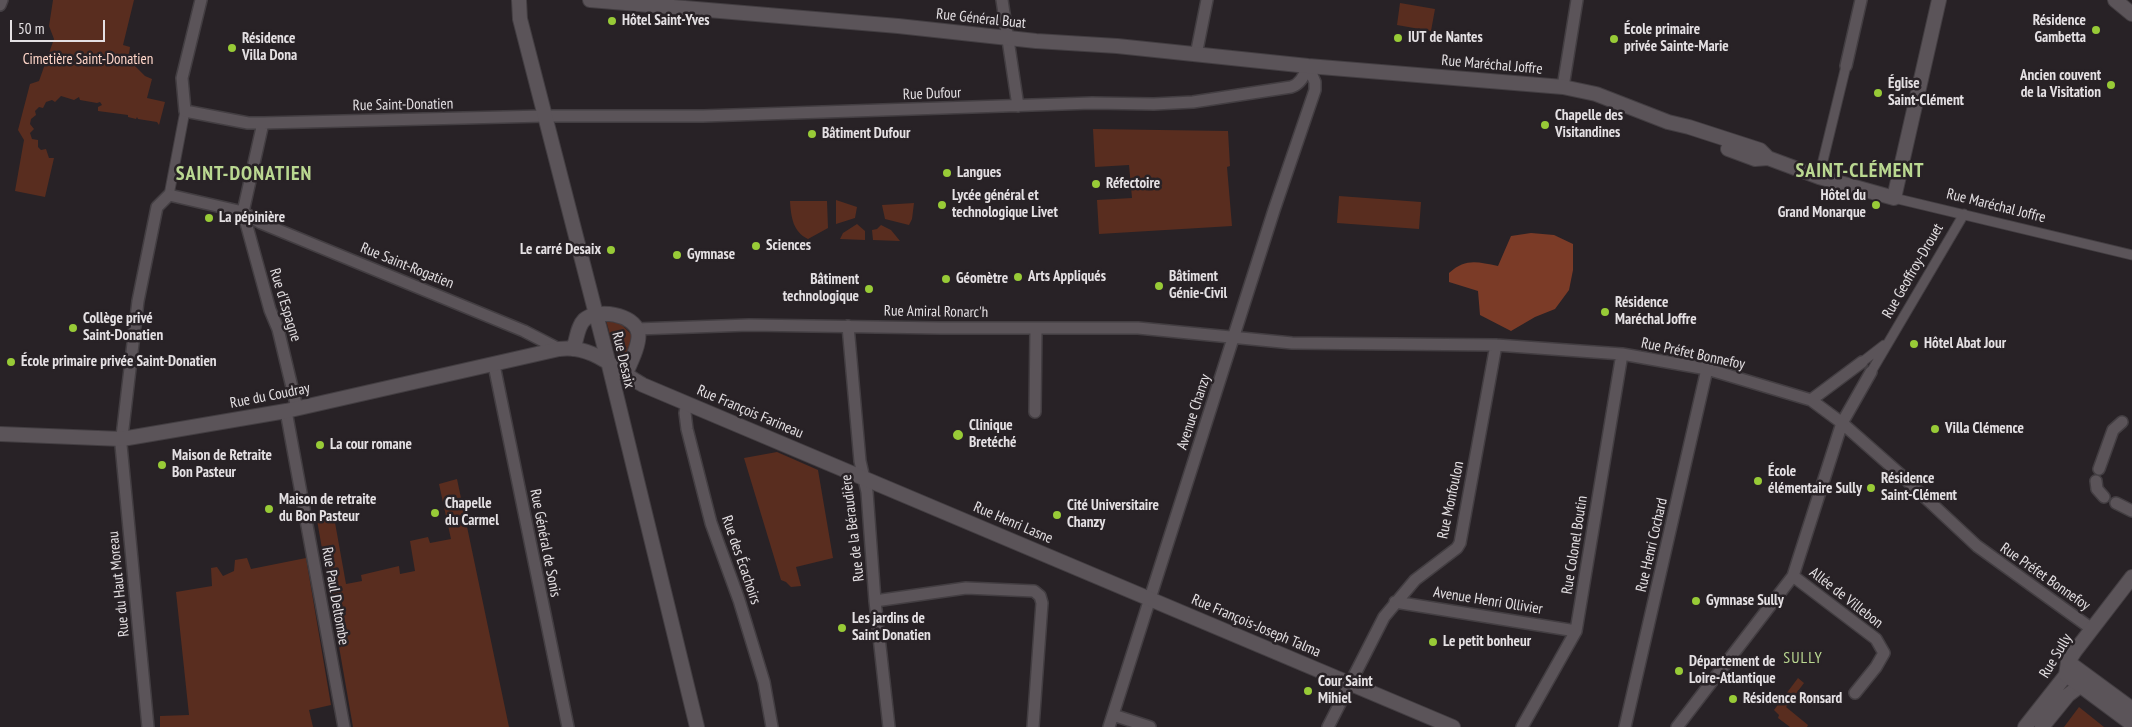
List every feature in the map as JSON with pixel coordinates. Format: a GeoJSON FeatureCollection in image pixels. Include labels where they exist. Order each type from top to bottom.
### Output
{"type":"FeatureCollection","features":[{"type":"Feature","properties":{"kind":"street"},"geometry":{"type":"LineString","coordinates":[[0,5],[2,0]]}},
{"type":"Feature","properties":{"kind":"street"},"geometry":{"type":"LineString","coordinates":[[169,195],[186,111],[182,78],[201,0]]}},
{"type":"Feature","properties":{"kind":"street","name":"Rue Desaix"},"geometry":{"type":"LineString","coordinates":[[519,0],[520,19],[596,315],[697,727]]}},
{"type":"Feature","properties":{"kind":"street","name":"Rue Général Buat"},"geometry":{"type":"LineString","coordinates":[[590,0],[1006,38],[1117,46],[1308,66]]}},
{"type":"Feature","properties":{"kind":"street"},"geometry":{"type":"LineString","coordinates":[[1002,0],[1006,38],[1018,106]]}},
{"type":"Feature","properties":{"kind":"street"},"geometry":{"type":"LineString","coordinates":[[1196,55],[1207,0]]}},
{"type":"Feature","properties":{"kind":"street"},"geometry":{"type":"LineString","coordinates":[[1563,87],[1576,0]]}},
{"type":"Feature","properties":{"kind":"street"},"geometry":{"type":"LineString","coordinates":[[1819,177],[1861,0]]}},
{"type":"Feature","properties":{"kind":"street"},"geometry":{"type":"LineString","coordinates":[[1894,198],[1939,0]]}},
{"type":"Feature","properties":{"kind":"street"},"geometry":{"type":"LineString","coordinates":[[2115,0],[2132,14]]}},
{"type":"Feature","properties":{"kind":"street"},"geometry":{"type":"LineString","coordinates":[[1308,66],[1302,79],[1308,105]]}},
{"type":"Feature","properties":{"kind":"street","name":"Rue Maréchal Joffre"},"geometry":{"type":"LineString","coordinates":[[1308,66],[1563,87],[1596,94],[1668,122],[1760,150],[1768,158],[1819,177],[1894,198],[2132,255]]}},
{"type":"Feature","properties":{"kind":"street","name":"Avenue Chanzy"},"geometry":{"type":"LineString","coordinates":[[1110,727],[1233,338],[1314,90],[1316,82],[1308,66]]}},
{"type":"Feature","properties":{"kind":"street","name":"Rue Dufour"},"geometry":{"type":"LineString","coordinates":[[544,116],[703,116],[1092,103],[1154,104],[1193,102],[1291,87],[1302,79]]}},
{"type":"Feature","properties":{"kind":"street","name":"Rue Saint-Donatien"},"geometry":{"type":"LineString","coordinates":[[186,111],[248,123],[544,116]]}},
{"type":"Feature","properties":{"kind":"street"},"geometry":{"type":"LineString","coordinates":[[242,212],[263,123]]}},
{"type":"Feature","properties":{"kind":"street","name":"Rue Saint-Rogatien"},"geometry":{"type":"LineString","coordinates":[[169,195],[242,212],[262,223],[566,349]]}},
{"type":"Feature","properties":{"kind":"street","name":"Rue du Haut Moreau"},"geometry":{"type":"LineString","coordinates":[[148,727],[124,479],[122,438],[138,301],[157,207],[169,195]]}},
{"type":"Feature","properties":{"kind":"street","name":"Rue d'Espagne"},"geometry":{"type":"LineString","coordinates":[[242,212],[270,310],[278,329],[292,409]]}},
{"type":"Feature","properties":{"kind":"street","name":"Rue Geoffroy-Drouet"},"geometry":{"type":"LineString","coordinates":[[1678,727],[1793,576],[1842,423],[1964,214]]}},
{"type":"Feature","properties":{"kind":"street"},"geometry":{"type":"LineString","coordinates":[[566,349],[582,323],[588,318],[612,313],[630,322],[637,329],[638,339],[626,373]]}},
{"type":"Feature","properties":{"kind":"street","name":"Rue Amiral Ronarc'h"},"geometry":{"type":"LineString","coordinates":[[637,329],[749,325],[1138,328],[1233,338]]}},
{"type":"Feature","properties":{"kind":"street","name":"Rue de la Béraudière"},"geometry":{"type":"LineString","coordinates":[[848,326],[860,461],[867,492],[875,601],[889,727]]}},
{"type":"Feature","properties":{"kind":"street"},"geometry":{"type":"LineString","coordinates":[[1035,412],[1036,328]]}},
{"type":"Feature","properties":{"kind":"street","name":"Rue Préfet Bonnefoy"},"geometry":{"type":"LineString","coordinates":[[1233,338],[1292,342],[1496,345],[1622,354],[1707,369],[1811,400],[1842,423],[1977,546],[2092,628]]}},
{"type":"Feature","properties":{"kind":"street","name":"Rue Geoffroy-Drouet"},"geometry":{"type":"LineString","coordinates":[[1811,400],[1889,342]]}},
{"type":"Feature","properties":{"kind":"street","name":"Rue Monfoulon"},"geometry":{"type":"LineString","coordinates":[[1328,727],[1384,616],[1415,580],[1457,548],[1460,543],[1496,345]]}},
{"type":"Feature","properties":{"kind":"street","name":"Rue du Coudray"},"geometry":{"type":"LineString","coordinates":[[0,434],[92,439],[122,438],[292,409],[566,349]]}},
{"type":"Feature","properties":{"kind":"street","name":"Rue François Farineau"},"geometry":{"type":"LineString","coordinates":[[566,349],[607,360],[643,385],[864,477]]}},
{"type":"Feature","properties":{"kind":"street","name":"Rue Colonel Boutin"},"geometry":{"type":"LineString","coordinates":[[1522,727],[1576,630],[1622,354]]}},
{"type":"Feature","properties":{"kind":"street","name":"Rue Général de Sonis"},"geometry":{"type":"LineString","coordinates":[[494,365],[568,727]]}},
{"type":"Feature","properties":{"kind":"street","name":"Rue Henri Cochard"},"geometry":{"type":"LineString","coordinates":[[1626,727],[1707,369]]}},
{"type":"Feature","properties":{"kind":"street","name":"Rue des Écachoirs"},"geometry":{"type":"LineString","coordinates":[[687,403],[684,413],[691,447],[712,524],[739,600],[764,682],[772,727]]}},
{"type":"Feature","properties":{"kind":"street","name":"Rue Paul Deltombe"},"geometry":{"type":"LineString","coordinates":[[292,409],[299,481],[344,727]]}},
{"type":"Feature","properties":{"kind":"street"},"geometry":{"type":"LineString","coordinates":[[2099,469],[2113,430],[2122,422]]}},
{"type":"Feature","properties":{"kind":"street","name":"Rue Henri Lasne"},"geometry":{"type":"LineString","coordinates":[[864,477],[1150,599]]}},
{"type":"Feature","properties":{"kind":"street"},"geometry":{"type":"LineString","coordinates":[[2096,481],[2097,488],[2104,497]]}},
{"type":"Feature","properties":{"kind":"street"},"geometry":{"type":"LineString","coordinates":[[2116,503],[2132,511]]}},
{"type":"Feature","properties":{"kind":"street","name":"Allée de Villebon"},"geometry":{"type":"LineString","coordinates":[[1793,576],[1876,639],[1884,653],[1876,667],[1855,693]]}},
{"type":"Feature","properties":{"kind":"street","name":"Rue Sully"},"geometry":{"type":"LineString","coordinates":[[2025,727],[2067,668],[2092,628],[2132,577]]}},
{"type":"Feature","properties":{"kind":"street"},"geometry":{"type":"LineString","coordinates":[[875,601],[966,588],[1034,591],[1040,596],[1042,603],[1032,727]]}},
{"type":"Feature","properties":{"kind":"street","name":"Rue François-Joseph Talma"},"geometry":{"type":"LineString","coordinates":[[1150,599],[1453,727]]}},
{"type":"Feature","properties":{"kind":"street","name":"Avenue Henri Ollivier"},"geometry":{"type":"LineString","coordinates":[[1396,602],[1576,630]]}},
{"type":"Feature","properties":{"kind":"street"},"geometry":{"type":"LineString","coordinates":[[2067,668],[2080,686],[2132,724]]}},
{"type":"Feature","properties":{"kind":"street"},"geometry":{"type":"LineString","coordinates":[[2067,668],[2132,709]]}},
{"type":"Feature","properties":{"kind":"street","name":"Rue Sully"},"geometry":{"type":"LineString","coordinates":[[2042,727],[2068,695],[2080,686]]}},
{"type":"Feature","properties":{"kind":"street"},"geometry":{"type":"LineString","coordinates":[[1113,715],[1150,727]]}},
{"type":"Feature","properties":{"kind":"green space","name":"Cimetière Saint-Donatien"},"geometry":{"type":"Polygon","coordinates":[[[53,0],[134,0],[123,45],[130,47],[129,54],[133,55],[131,62],[145,76],[152,79],[147,98],[165,102],[159,125],[157,122],[138,119],[137,117],[136,119],[128,117],[128,115],[98,111],[98,107],[102,105],[100,102],[80,100],[79,97],[74,100],[61,96],[55,102],[52,100],[46,102],[43,108],[39,107],[35,111],[36,115],[31,119],[30,124],[34,129],[30,133],[32,139],[38,140],[38,147],[41,150],[46,149],[49,158],[54,158],[45,197],[15,191],[24,140],[18,130],[30,84],[39,81],[54,39],[49,26],[53,0]]]}},
{"type":"Feature","properties":{"kind":"green space"},"geometry":{"type":"Polygon","coordinates":[[[1400,3],[1435,9],[1431,31],[1397,25],[1400,3]]]}},
{"type":"Feature","properties":{"kind":"green space"},"geometry":{"type":"Polygon","coordinates":[[[1093,129],[1228,131],[1230,166],[1227,167],[1232,226],[1099,234],[1097,200],[1132,198],[1129,165],[1095,167],[1093,129]]]}},
{"type":"Feature","properties":{"kind":"green space"},"geometry":{"type":"Polygon","coordinates":[[[1339,196],[1421,202],[1419,229],[1337,223],[1339,196]]]}},
{"type":"Feature","properties":{"kind":"green space"},"geometry":{"type":"Polygon","coordinates":[[[836,200],[857,207],[855,218],[836,224],[836,200]]]}},
{"type":"Feature","properties":{"kind":"green space"},"geometry":{"type":"Polygon","coordinates":[[[790,201],[827,201],[828,228],[808,239],[803,236],[794,223],[790,201]]]}},
{"type":"Feature","properties":{"kind":"green space"},"geometry":{"type":"Polygon","coordinates":[[[914,203],[912,219],[909,225],[885,219],[882,205],[914,203]]]}},
{"type":"Feature","properties":{"kind":"green space"},"geometry":{"type":"Polygon","coordinates":[[[857,224],[865,231],[865,240],[840,239],[843,233],[857,224]]]}},
{"type":"Feature","properties":{"kind":"green space"},"geometry":{"type":"Polygon","coordinates":[[[881,225],[891,230],[900,241],[873,240],[872,230],[877,229],[881,225]]]}},
{"type":"Feature","properties":{"kind":"green space"},"geometry":{"type":"Polygon","coordinates":[[[606,320],[621,324],[632,335],[629,352],[626,356],[619,356],[613,346],[606,320]]]}},
{"type":"Feature","properties":{"kind":"green space"},"geometry":{"type":"Polygon","coordinates":[[[777,452],[818,470],[833,558],[796,567],[801,586],[791,587],[781,580],[744,458],[777,452]]]}},
{"type":"Feature","properties":{"kind":"green space"},"geometry":{"type":"Polygon","coordinates":[[[457,479],[509,727],[353,727],[317,520],[334,517],[346,584],[362,581],[361,575],[399,566],[400,574],[415,571],[410,541],[428,537],[430,543],[451,539],[439,484],[457,479]]]}},
{"type":"Feature","properties":{"kind":"green space"},"geometry":{"type":"Polygon","coordinates":[[[247,558],[251,569],[306,558],[331,705],[309,710],[313,727],[160,727],[160,716],[189,715],[176,592],[212,586],[211,568],[217,567],[223,576],[234,571],[235,560],[247,558]]]}},
{"type":"Feature","properties":{"kind":"green space"},"geometry":{"type":"Polygon","coordinates":[[[1798,678],[1804,683],[1786,707],[1808,725],[1807,727],[1790,727],[1778,718],[1779,715],[1774,710],[1798,678]]]}},
{"type":"Feature","properties":{"kind":"green space"},"geometry":{"type":"Polygon","coordinates":[[[2079,707],[2104,727],[2064,727],[2079,707]]]}},
{"type":"Feature","properties":{"kind":"shaded area"},"geometry":{"type":"Polygon","coordinates":[[[1531,233],[1554,235],[1573,244],[1573,270],[1569,290],[1555,309],[1535,317],[1511,331],[1480,315],[1478,291],[1449,282],[1449,273],[1461,265],[1472,262],[1498,266],[1511,236],[1531,233]]]}},
{"type":"Feature","properties":{"kind":"place","name":"Hôtel Saint-Yves"},"geometry":{"type":"Point","coordinates":[612,21]}},
{"type":"Feature","properties":{"kind":"place","name":"Résidence Gambetta"},"geometry":{"type":"Point","coordinates":[2096,30]}},
{"type":"Feature","properties":{"kind":"place","name":"IUT de Nantes"},"geometry":{"type":"Point","coordinates":[1398,38]}},
{"type":"Feature","properties":{"kind":"place","name":"École primaire privée Sainte-Marie"},"geometry":{"type":"Point","coordinates":[1614,39]}},
{"type":"Feature","properties":{"kind":"place","name":"Résidence Villa Dona"},"geometry":{"type":"Point","coordinates":[232,48]}},
{"type":"Feature","properties":{"kind":"place","name":"Ancien couvent de la Visitation"},"geometry":{"type":"Point","coordinates":[2111,85]}},
{"type":"Feature","properties":{"kind":"place","name":"Église Saint-Clément"},"geometry":{"type":"Point","coordinates":[1878,93]}},
{"type":"Feature","properties":{"kind":"place","name":"Chapelle des Visitandines"},"geometry":{"type":"Point","coordinates":[1545,125]}},
{"type":"Feature","properties":{"kind":"place","name":"Bâtiment Dufour"},"geometry":{"type":"Point","coordinates":[812,134]}},
{"type":"Feature","properties":{"kind":"place","name":"Langues"},"geometry":{"type":"Point","coordinates":[947,173]}},
{"type":"Feature","properties":{"kind":"place","name":"Réfectoire"},"geometry":{"type":"Point","coordinates":[1096,184]}},
{"type":"Feature","properties":{"kind":"place","name":"Lycée général et technologique Livet"},"geometry":{"type":"Point","coordinates":[942,205]}},
{"type":"Feature","properties":{"kind":"place","name":"Hôtel du Grand Monarque"},"geometry":{"type":"Point","coordinates":[1876,205]}},
{"type":"Feature","properties":{"kind":"place","name":"La pépinière"},"geometry":{"type":"Point","coordinates":[209,218]}},
{"type":"Feature","properties":{"kind":"place","name":"Sciences"},"geometry":{"type":"Point","coordinates":[756,246]}},
{"type":"Feature","properties":{"kind":"place","name":"Le carré Desaix"},"geometry":{"type":"Point","coordinates":[611,250]}},
{"type":"Feature","properties":{"kind":"place","name":"Gymnase"},"geometry":{"type":"Point","coordinates":[677,255]}},
{"type":"Feature","properties":{"kind":"place","name":"Arts Appliqués"},"geometry":{"type":"Point","coordinates":[1018,277]}},
{"type":"Feature","properties":{"kind":"place","name":"Géomètre"},"geometry":{"type":"Point","coordinates":[946,279]}},
{"type":"Feature","properties":{"kind":"place","name":"Bâtiment Génie-Civil"},"geometry":{"type":"Point","coordinates":[1159,286]}},
{"type":"Feature","properties":{"kind":"place","name":"Bâtiment technologique"},"geometry":{"type":"Point","coordinates":[869,289]}},
{"type":"Feature","properties":{"kind":"place","name":"Résidence Maréchal Joffre"},"geometry":{"type":"Point","coordinates":[1605,312]}},
{"type":"Feature","properties":{"kind":"place","name":"Collège privé Saint-Donatien"},"geometry":{"type":"Point","coordinates":[73,328]}},
{"type":"Feature","properties":{"kind":"place","name":"Hôtel Abat Jour"},"geometry":{"type":"Point","coordinates":[1914,344]}},
{"type":"Feature","properties":{"kind":"place","name":"École primaire privée Saint-Donatien"},"geometry":{"type":"Point","coordinates":[11,362]}},
{"type":"Feature","properties":{"kind":"place","name":"Villa Clémence"},"geometry":{"type":"Point","coordinates":[1935,429]}},
{"type":"Feature","properties":{"kind":"place","name":"Clinique Bretéché"},"geometry":{"type":"Point","coordinates":[958,435]}},
{"type":"Feature","properties":{"kind":"place","name":"La cour romane"},"geometry":{"type":"Point","coordinates":[320,445]}},
{"type":"Feature","properties":{"kind":"place","name":"Maison de Retraite Bon Pasteur"},"geometry":{"type":"Point","coordinates":[162,465]}},
{"type":"Feature","properties":{"kind":"place","name":"École élémentaire Sully"},"geometry":{"type":"Point","coordinates":[1758,481]}},
{"type":"Feature","properties":{"kind":"place","name":"Résidence Saint-Clément"},"geometry":{"type":"Point","coordinates":[1871,488]}},
{"type":"Feature","properties":{"kind":"place","name":"Maison de retraite du Bon Pasteur"},"geometry":{"type":"Point","coordinates":[269,509]}},
{"type":"Feature","properties":{"kind":"place","name":"Chapelle du Carmel"},"geometry":{"type":"Point","coordinates":[435,513]}},
{"type":"Feature","properties":{"kind":"place","name":"Cité Universitaire Chanzy"},"geometry":{"type":"Point","coordinates":[1057,515]}},
{"type":"Feature","properties":{"kind":"place","name":"Gymnase Sully"},"geometry":{"type":"Point","coordinates":[1696,601]}},
{"type":"Feature","properties":{"kind":"place","name":"Les jardins de Saint Donatien"},"geometry":{"type":"Point","coordinates":[842,628]}},
{"type":"Feature","properties":{"kind":"place","name":"Le petit bonheur"},"geometry":{"type":"Point","coordinates":[1433,642]}},
{"type":"Feature","properties":{"kind":"place","name":"Département de Loire-Atlantique"},"geometry":{"type":"Point","coordinates":[1679,671]}},
{"type":"Feature","properties":{"kind":"place","name":"Cour Saint Mihiel"},"geometry":{"type":"Point","coordinates":[1308,691]}},
{"type":"Feature","properties":{"kind":"place","name":"Résidence Ronsard"},"geometry":{"type":"Point","coordinates":[1733,699]}},
{"type":"Feature","properties":{"kind":"district","name":"SAINT-CLÉMENT"},"geometry":{"type":"Point","coordinates":[1860,171]}},
{"type":"Feature","properties":{"kind":"district","name":"SAINT-DONATIEN"},"geometry":{"type":"Point","coordinates":[244,174]}},
{"type":"Feature","properties":{"kind":"district","name":"SULLY"},"geometry":{"type":"Point","coordinates":[1803,658]}}]}
